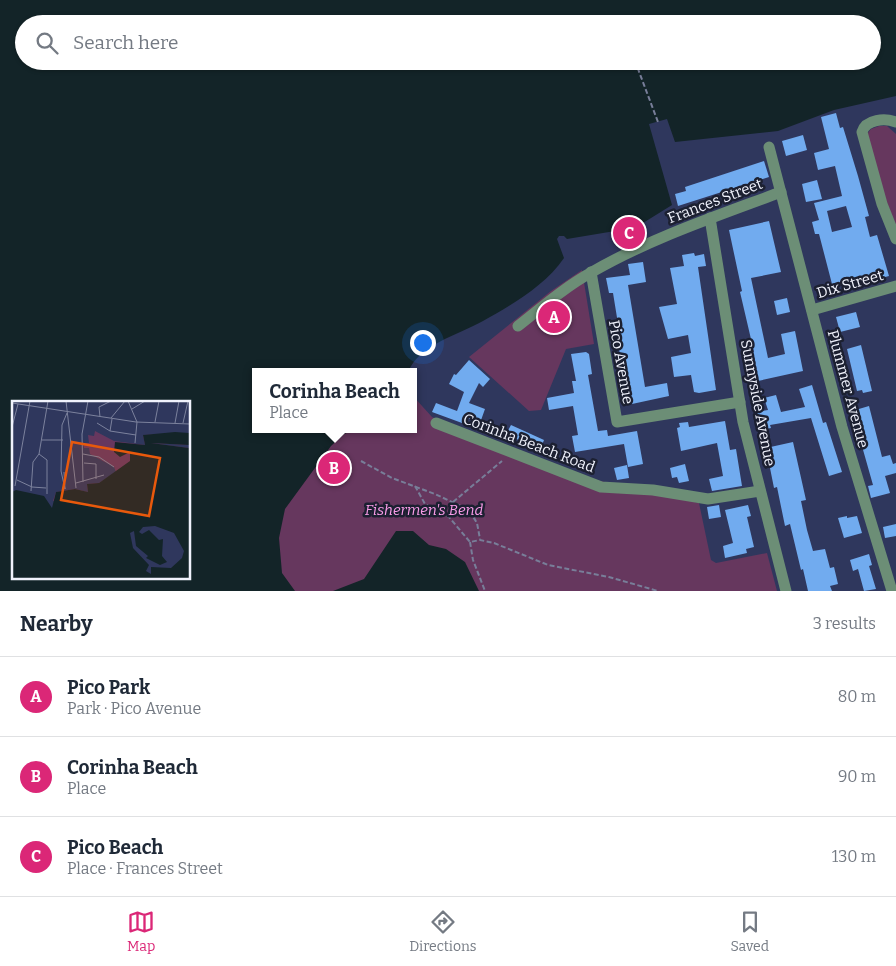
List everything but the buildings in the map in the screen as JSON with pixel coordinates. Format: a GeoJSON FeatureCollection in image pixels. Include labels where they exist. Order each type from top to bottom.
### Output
{"type":"FeatureCollection","features":[{"type":"Feature","properties":{"kind":"street"},"geometry":{"type":"LineString","coordinates":[[896,122],[887,120],[874,122],[864,126],[862,132],[882,204],[896,239]]}},
{"type":"Feature","properties":{"kind":"street","name":"Frances Street"},"geometry":{"type":"LineString","coordinates":[[518,326],[591,272],[624,255],[710,218],[781,192],[769,147]]}},
{"type":"Feature","properties":{"kind":"street","name":"Plummer Avenue"},"geometry":{"type":"LineString","coordinates":[[781,192],[845,440],[892,591]]}},
{"type":"Feature","properties":{"kind":"street","name":"Sunnyside Avenue"},"geometry":{"type":"LineString","coordinates":[[710,218],[740,402],[760,491],[786,591]]}},
{"type":"Feature","properties":{"kind":"street","name":"Pico Avenue"},"geometry":{"type":"LineString","coordinates":[[591,272],[617,422],[740,402]]}},
{"type":"Feature","properties":{"kind":"street","name":"Dix Street"},"geometry":{"type":"LineString","coordinates":[[812,310],[896,286]]}},
{"type":"Feature","properties":{"kind":"street","name":"Corinha Beach Road"},"geometry":{"type":"LineString","coordinates":[[436,423],[512,454],[601,486],[653,490],[708,499],[760,491]]}},
{"type":"Feature","properties":{"kind":"path"},"geometry":{"type":"LineString","coordinates":[[639,70],[658,122]]}},
{"type":"Feature","properties":{"kind":"path"},"geometry":{"type":"LineString","coordinates":[[453,502],[481,477],[512,454]]}},
{"type":"Feature","properties":{"kind":"path"},"geometry":{"type":"LineString","coordinates":[[362,461],[392,478],[469,510],[477,523],[480,540]]}},
{"type":"Feature","properties":{"kind":"path"},"geometry":{"type":"LineString","coordinates":[[415,486],[425,504],[449,517],[470,542],[473,560],[485,591]]}},
{"type":"Feature","properties":{"kind":"path"},"geometry":{"type":"LineString","coordinates":[[470,542],[480,540],[494,543],[548,565],[609,577],[658,591]]}},
{"type":"Feature","properties":{"kind":"green space"},"geometry":{"type":"Polygon","coordinates":[[[887,126],[896,134],[896,226],[886,200],[867,134],[871,129],[887,126]]]}},
{"type":"Feature","properties":{"kind":"green space"},"geometry":{"type":"Polygon","coordinates":[[[582,270],[594,344],[566,349],[541,410],[529,411],[469,357],[551,291],[582,270]]]}},
{"type":"Feature","properties":{"kind":"green space","name":"Fishermen's Bend"},"geometry":{"type":"Polygon","coordinates":[[[417,400],[432,417],[533,466],[699,503],[711,560],[716,563],[767,553],[777,591],[188,591],[278,433],[417,433],[417,400]]]}},
{"type":"Feature","properties":{"kind":"shaded area"},"geometry":{"type":"Polygon","coordinates":[[[0,0],[896,0],[896,96],[834,110],[778,131],[675,142],[667,119],[649,124],[672,205],[643,223],[621,230],[567,239],[564,236],[559,236],[557,239],[564,258],[537,286],[483,321],[430,347],[421,354],[410,368],[252,368],[252,433],[347,433],[331,446],[285,509],[279,538],[282,573],[295,591],[0,591],[0,0]]]}},
{"type":"Feature","properties":{"kind":"shaded area"},"geometry":{"type":"Polygon","coordinates":[[[396,531],[413,531],[429,545],[446,549],[465,562],[479,591],[333,591],[364,579],[396,531]]]}},
{"type":"Feature","properties":{"kind":"place","name":"Pico Beach"},"geometry":{"type":"Point","coordinates":[629,233]}},
{"type":"Feature","properties":{"kind":"place","name":"Pico Park"},"geometry":{"type":"Point","coordinates":[554,317]}},
{"type":"Feature","properties":{"kind":"place","name":"Corinha Beach"},"geometry":{"type":"Point","coordinates":[334,468]}}]}
